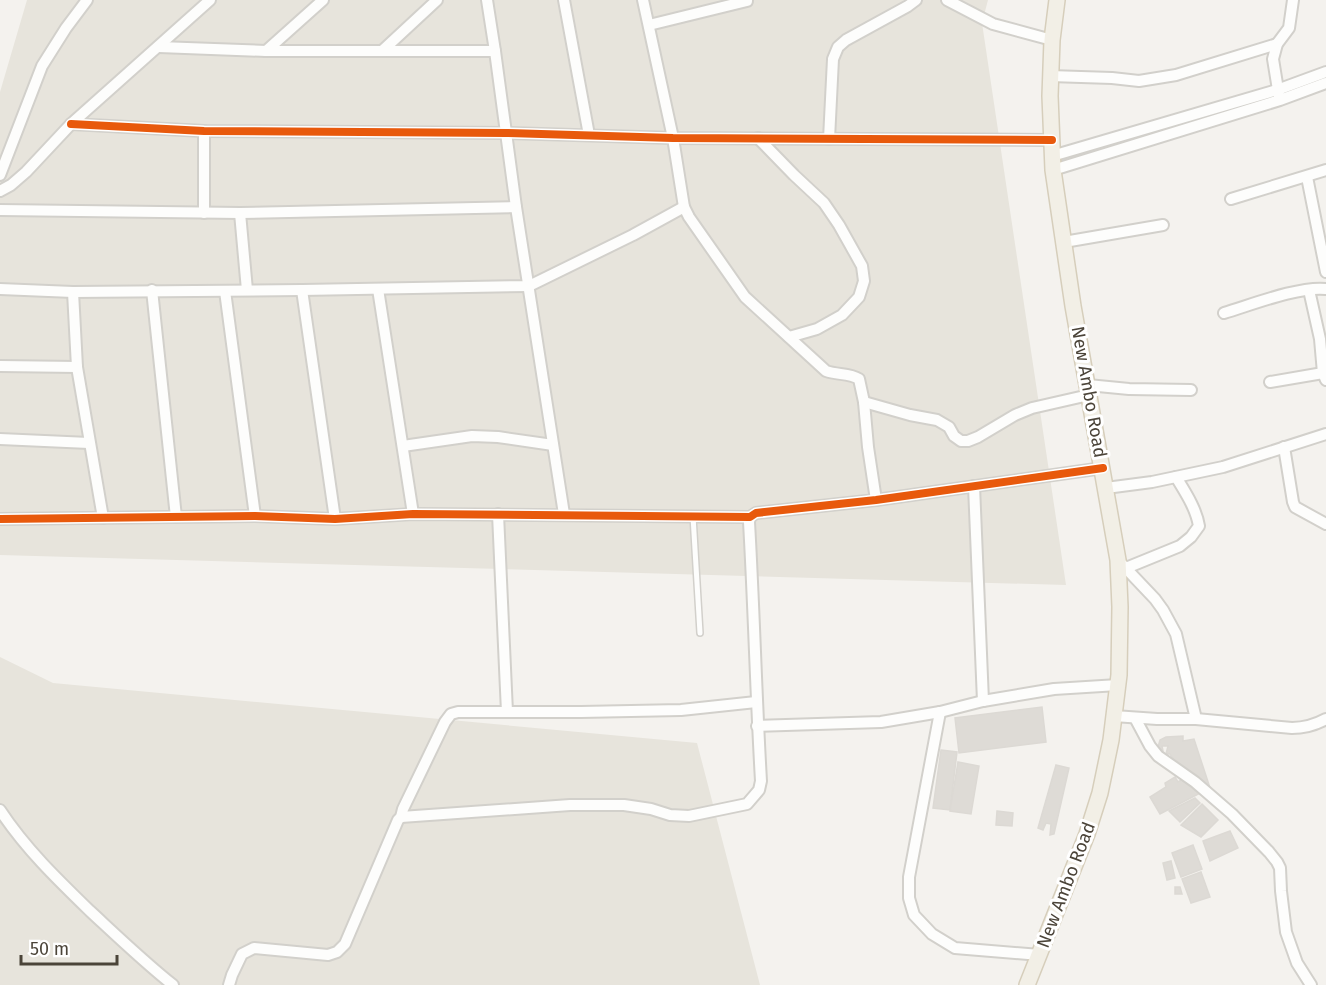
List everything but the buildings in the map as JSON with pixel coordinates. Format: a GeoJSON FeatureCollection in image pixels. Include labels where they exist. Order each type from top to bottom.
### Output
{"type":"FeatureCollection","features":[{"type":"Feature","properties":{"kind":"main road","name":"New Ambo Road"},"geometry":{"type":"LineString","coordinates":[[1028,985],[1088,834],[1100,793],[1111,741],[1118,685],[1122,564],[1073,306],[1052,163],[1050,76],[1057,0]]}},
{"type":"Feature","properties":{"kind":"street"},"geometry":{"type":"LineString","coordinates":[[0,175],[42,66],[87,0]]}},
{"type":"Feature","properties":{"kind":"street"},"geometry":{"type":"LineString","coordinates":[[0,191],[26,172],[71,124],[210,0]]}},
{"type":"Feature","properties":{"kind":"street"},"geometry":{"type":"LineString","coordinates":[[266,51],[323,0]]}},
{"type":"Feature","properties":{"kind":"street"},"geometry":{"type":"LineString","coordinates":[[382,51],[437,0]]}},
{"type":"Feature","properties":{"kind":"street"},"geometry":{"type":"LineString","coordinates":[[487,0],[516,207],[564,514]]}},
{"type":"Feature","properties":{"kind":"street"},"geometry":{"type":"LineString","coordinates":[[564,0],[589,135]]}},
{"type":"Feature","properties":{"kind":"street"},"geometry":{"type":"LineString","coordinates":[[643,0],[684,207],[745,297],[826,371],[857,377],[861,384],[864,402],[876,500]]}},
{"type":"Feature","properties":{"kind":"street"},"geometry":{"type":"LineString","coordinates":[[649,25],[748,0]]}},
{"type":"Feature","properties":{"kind":"street"},"geometry":{"type":"LineString","coordinates":[[829,139],[833,59],[838,46],[916,0]]}},
{"type":"Feature","properties":{"kind":"street"},"geometry":{"type":"LineString","coordinates":[[947,0],[993,24],[1052,40]]}},
{"type":"Feature","properties":{"kind":"street"},"geometry":{"type":"LineString","coordinates":[[1278,95],[1273,59],[1277,44],[1288,28],[1293,0]]}},
{"type":"Feature","properties":{"kind":"street"},"geometry":{"type":"LineString","coordinates":[[1050,76],[1139,81],[1176,75],[1277,44]]}},
{"type":"Feature","properties":{"kind":"street"},"geometry":{"type":"LineString","coordinates":[[159,47],[266,51],[495,51]]}},
{"type":"Feature","properties":{"kind":"street"},"geometry":{"type":"LineString","coordinates":[[1278,95],[1326,72]]}},
{"type":"Feature","properties":{"kind":"street"},"geometry":{"type":"LineString","coordinates":[[1052,163],[1278,95],[1326,83]]}},
{"type":"Feature","properties":{"kind":"street"},"geometry":{"type":"LineString","coordinates":[[71,124],[204,131],[507,133],[672,138],[1052,140]]}},
{"type":"Feature","properties":{"kind":"street"},"geometry":{"type":"LineString","coordinates":[[204,131],[204,213]]}},
{"type":"Feature","properties":{"kind":"street"},"geometry":{"type":"LineString","coordinates":[[758,138],[794,176],[824,203],[862,266],[864,281],[859,297],[842,315],[817,329],[789,337]]}},
{"type":"Feature","properties":{"kind":"street"},"geometry":{"type":"LineString","coordinates":[[1231,199],[1326,171]]}},
{"type":"Feature","properties":{"kind":"street"},"geometry":{"type":"LineString","coordinates":[[1306,177],[1326,272]]}},
{"type":"Feature","properties":{"kind":"street"},"geometry":{"type":"LineString","coordinates":[[0,210],[240,213],[516,207]]}},
{"type":"Feature","properties":{"kind":"street"},"geometry":{"type":"LineString","coordinates":[[0,289],[73,292],[529,286],[684,207]]}},
{"type":"Feature","properties":{"kind":"street"},"geometry":{"type":"LineString","coordinates":[[240,213],[248,290]]}},
{"type":"Feature","properties":{"kind":"street"},"geometry":{"type":"LineString","coordinates":[[1064,242],[1163,225]]}},
{"type":"Feature","properties":{"kind":"street"},"geometry":{"type":"LineString","coordinates":[[378,289],[413,514]]}},
{"type":"Feature","properties":{"kind":"street"},"geometry":{"type":"LineString","coordinates":[[1224,313],[1274,298],[1309,290],[1326,289]]}},
{"type":"Feature","properties":{"kind":"street"},"geometry":{"type":"LineString","coordinates":[[302,290],[335,519]]}},
{"type":"Feature","properties":{"kind":"street"},"geometry":{"type":"LineString","coordinates":[[1270,382],[1325,376],[1320,339],[1309,290]]}},
{"type":"Feature","properties":{"kind":"street"},"geometry":{"type":"LineString","coordinates":[[152,291],[176,517]]}},
{"type":"Feature","properties":{"kind":"street"},"geometry":{"type":"LineString","coordinates":[[225,291],[255,516]]}},
{"type":"Feature","properties":{"kind":"street"},"geometry":{"type":"LineString","coordinates":[[73,292],[77,367],[103,518]]}},
{"type":"Feature","properties":{"kind":"street"},"geometry":{"type":"LineString","coordinates":[[0,366],[77,367]]}},
{"type":"Feature","properties":{"kind":"street"},"geometry":{"type":"LineString","coordinates":[[864,402],[937,420],[949,427],[954,436],[961,441],[968,441],[1015,415],[1089,390],[1129,388],[1191,390]]}},
{"type":"Feature","properties":{"kind":"street"},"geometry":{"type":"LineString","coordinates":[[1106,488],[1223,467],[1326,434]]}},
{"type":"Feature","properties":{"kind":"street"},"geometry":{"type":"LineString","coordinates":[[403,446],[472,436],[498,436],[553,445]]}},
{"type":"Feature","properties":{"kind":"street"},"geometry":{"type":"LineString","coordinates":[[0,439],[90,443]]}},
{"type":"Feature","properties":{"kind":"street"},"geometry":{"type":"LineString","coordinates":[[1284,447],[1295,507],[1326,524]]}},
{"type":"Feature","properties":{"kind":"street"},"geometry":{"type":"LineString","coordinates":[[0,519],[255,516],[335,519],[413,514],[750,516],[756,513],[876,500],[1103,468]]}},
{"type":"Feature","properties":{"kind":"street"},"geometry":{"type":"LineString","coordinates":[[1176,477],[1191,501],[1199,526],[1180,546],[1122,564],[1163,610],[1176,634],[1196,719]]}},
{"type":"Feature","properties":{"kind":"street"},"geometry":{"type":"LineString","coordinates":[[974,486],[983,701]]}},
{"type":"Feature","properties":{"kind":"street"},"geometry":{"type":"LineString","coordinates":[[498,514],[507,712]]}},
{"type":"Feature","properties":{"kind":"street"},"geometry":{"type":"LineString","coordinates":[[402,817],[570,805],[624,805],[651,809],[670,815],[689,816],[747,804],[759,790],[761,781],[748,520],[750,516]]}},
{"type":"Feature","properties":{"kind":"street"},"geometry":{"type":"LineString","coordinates":[[758,726],[881,722],[1054,689],[1118,685]]}},
{"type":"Feature","properties":{"kind":"street"},"geometry":{"type":"LineString","coordinates":[[229,985],[242,954],[254,948],[328,956],[338,952],[345,944],[398,820],[402,817],[435,741],[450,714],[458,712],[681,710],[756,702]]}},
{"type":"Feature","properties":{"kind":"street"},"geometry":{"type":"LineString","coordinates":[[940,712],[909,878],[909,898],[914,915],[932,934],[955,948],[1040,955]]}},
{"type":"Feature","properties":{"kind":"street"},"geometry":{"type":"LineString","coordinates":[[1114,716],[1196,719],[1304,728],[1326,719]]}},
{"type":"Feature","properties":{"kind":"street"},"geometry":{"type":"LineString","coordinates":[[1135,718],[1158,756],[1195,782],[1232,814],[1277,862],[1280,868],[1286,932],[1297,963],[1311,985]]}},
{"type":"Feature","properties":{"kind":"street"},"geometry":{"type":"LineString","coordinates":[[0,810],[17,835],[56,879],[173,985]]}},
{"type":"Feature","properties":{"kind":"lane"},"geometry":{"type":"LineString","coordinates":[[693,516],[699,633]]}},
{"type":"Feature","properties":{"kind":"shaded area"},"geometry":{"type":"Polygon","coordinates":[[[27,0],[988,0],[982,23],[1066,585],[0,555],[0,92],[27,0]]]}},
{"type":"Feature","properties":{"kind":"shaded area"},"geometry":{"type":"Polygon","coordinates":[[[0,657],[53,683],[697,743],[760,985],[0,985],[0,657]]]}},
{"type":"Feature","properties":{"kind":"cycle path"},"geometry":{"type":"LineString","coordinates":[[71,124],[204,131],[507,133],[673,138],[1052,140]]}},
{"type":"Feature","properties":{"kind":"cycle path"},"geometry":{"type":"LineString","coordinates":[[0,519],[255,516],[335,519],[413,514],[750,517],[756,513],[876,500],[1103,468]]}}]}
